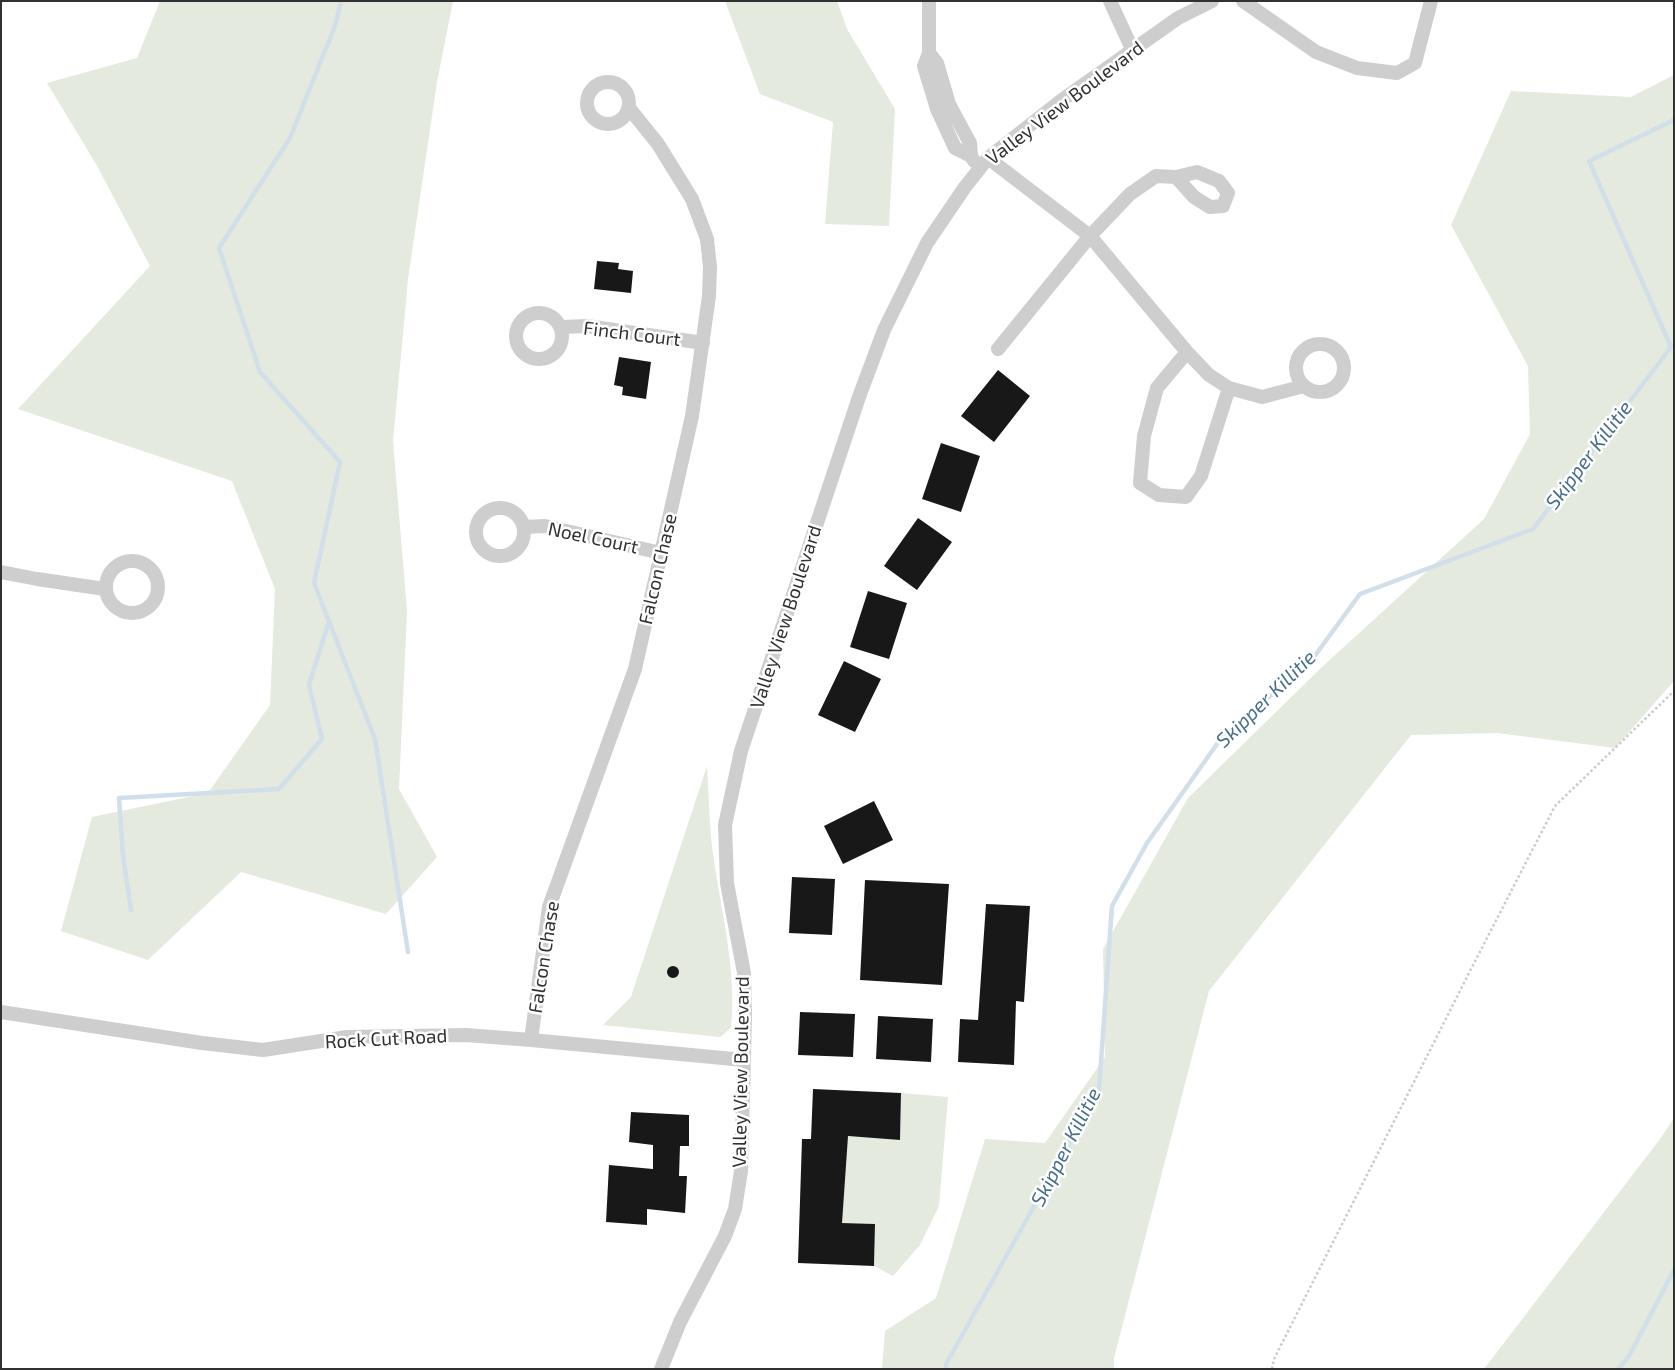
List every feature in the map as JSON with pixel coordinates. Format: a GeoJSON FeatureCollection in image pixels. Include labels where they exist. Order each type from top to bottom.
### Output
{"type":"FeatureCollection","features":[{"type":"Feature","properties":{"kind":"street"},"geometry":{"type":"LineString","coordinates":[[929,1],[929,53],[937,63],[949,104],[970,143],[971,156],[978,169]]}},
{"type":"Feature","properties":{"kind":"street"},"geometry":{"type":"LineString","coordinates":[[1110,1],[1133,51]]}},
{"type":"Feature","properties":{"kind":"street","name":"Valley View Boulevard"},"geometry":{"type":"LineString","coordinates":[[661,1369],[680,1322],[717,1252],[735,1209],[741,1171],[745,1017],[744,973],[727,883],[725,826],[741,752],[859,397],[884,330],[927,243],[978,169],[988,158],[1062,100],[1178,18],[1212,1]]}},
{"type":"Feature","properties":{"kind":"street"},"geometry":{"type":"LineString","coordinates":[[1243,1],[1316,52],[1357,68],[1397,72],[1415,63],[1431,1]]}},
{"type":"Feature","properties":{"kind":"street","name":"Falcon Chase"},"geometry":{"type":"LineString","coordinates":[[532,1040],[549,907],[635,668],[692,416],[703,343],[710,267],[707,239],[692,199],[658,144],[629,108]]}},
{"type":"Feature","properties":{"kind":"street"},"geometry":{"type":"LineString","coordinates":[[988,158],[1090,236],[1187,352],[1209,375],[1229,388],[1262,397],[1304,386]]}},
{"type":"Feature","properties":{"kind":"street"},"geometry":{"type":"LineString","coordinates":[[998,348],[1090,236],[1130,194],[1156,176],[1176,177]]}},
{"type":"Feature","properties":{"kind":"street","name":"Finch Court"},"geometry":{"type":"LineString","coordinates":[[561,326],[586,326],[703,343]]}},
{"type":"Feature","properties":{"kind":"street"},"geometry":{"type":"LineString","coordinates":[[1187,352],[1157,388],[1144,436],[1140,482],[1159,495],[1186,496],[1201,476],[1229,388]]}},
{"type":"Feature","properties":{"kind":"street","name":"Noel Court"},"geometry":{"type":"LineString","coordinates":[[524,527],[545,526],[661,553]]}},
{"type":"Feature","properties":{"kind":"street"},"geometry":{"type":"LineString","coordinates":[[1,572],[105,588]]}},
{"type":"Feature","properties":{"kind":"street","name":"Rock Cut Road"},"geometry":{"type":"LineString","coordinates":[[1,1012],[202,1043],[263,1050],[347,1037],[466,1035],[744,1060]]}},
{"type":"Feature","properties":{"kind":"path"},"geometry":{"type":"LineString","coordinates":[[1272,1369],[1274,1359],[1465,981],[1556,806],[1674,691]]}},
{"type":"Feature","properties":{"kind":"shaded area"},"geometry":{"type":"Polygon","coordinates":[[[160,1],[453,1],[437,82],[408,279],[393,441],[407,611],[399,789],[437,857],[386,914],[241,872],[148,960],[61,931],[92,817],[208,793],[270,705],[275,589],[232,481],[18,409],[150,266],[96,164],[47,83],[137,58],[160,1]]]}},
{"type":"Feature","properties":{"kind":"shaded area"},"geometry":{"type":"Polygon","coordinates":[[[725,1],[837,1],[847,29],[895,109],[889,226],[825,224],[833,122],[760,94],[725,1]]]}},
{"type":"Feature","properties":{"kind":"shaded area"},"geometry":{"type":"Polygon","coordinates":[[[1674,75],[1674,681],[1615,748],[1497,733],[1411,735],[1209,991],[1114,1358],[1114,1369],[882,1369],[885,1331],[936,1298],[985,1139],[1045,1143],[1105,1057],[1103,949],[1188,798],[1322,667],[1484,519],[1530,434],[1528,366],[1451,225],[1511,91],[1631,97],[1674,75]]]}},
{"type":"Feature","properties":{"kind":"shaded area"},"geometry":{"type":"Polygon","coordinates":[[[707,766],[712,843],[730,962],[732,984],[731,1028],[720,1037],[603,1025],[631,997],[707,766]]]}},
{"type":"Feature","properties":{"kind":"shaded area"},"geometry":{"type":"Polygon","coordinates":[[[901,1093],[948,1097],[939,1206],[920,1245],[893,1276],[874,1266],[875,1224],[829,1222],[832,1135],[900,1140],[901,1093]]]}},
{"type":"Feature","properties":{"kind":"shaded area"},"geometry":{"type":"Polygon","coordinates":[[[1674,1118],[1674,1369],[1484,1369],[1660,1139],[1674,1118]]]}},
{"type":"Feature","properties":{"kind":"building"},"geometry":{"type":"Polygon","coordinates":[[[597,261],[619,263],[618,269],[633,271],[631,293],[594,289],[597,261]]]}},
{"type":"Feature","properties":{"kind":"building"},"geometry":{"type":"Polygon","coordinates":[[[619,357],[651,362],[646,399],[622,395],[623,387],[614,385],[619,357]]]}},
{"type":"Feature","properties":{"kind":"building"},"geometry":{"type":"Polygon","coordinates":[[[998,370],[1030,396],[994,442],[961,416],[998,370]]]}},
{"type":"Feature","properties":{"kind":"building"},"geometry":{"type":"Polygon","coordinates":[[[941,443],[980,456],[961,512],[922,499],[941,443]]]}},
{"type":"Feature","properties":{"kind":"building"},"geometry":{"type":"Polygon","coordinates":[[[918,518],[952,542],[917,590],[884,566],[918,518]]]}},
{"type":"Feature","properties":{"kind":"building"},"geometry":{"type":"Polygon","coordinates":[[[868,591],[907,603],[889,659],[850,647],[868,591]]]}},
{"type":"Feature","properties":{"kind":"building"},"geometry":{"type":"Polygon","coordinates":[[[844,661],[881,679],[855,732],[818,715],[844,661]]]}},
{"type":"Feature","properties":{"kind":"building"},"geometry":{"type":"Polygon","coordinates":[[[874,801],[893,840],[843,864],[824,826],[874,801]]]}},
{"type":"Feature","properties":{"kind":"building"},"geometry":{"type":"Polygon","coordinates":[[[792,877],[835,879],[832,935],[789,933],[792,877]]]}},
{"type":"Feature","properties":{"kind":"building"},"geometry":{"type":"Polygon","coordinates":[[[865,880],[949,884],[942,985],[860,980],[865,880]]]}},
{"type":"Feature","properties":{"kind":"building"},"geometry":{"type":"Polygon","coordinates":[[[986,904],[1030,906],[1024,1002],[1016,1001],[1014,1065],[958,1062],[960,1019],[978,1020],[986,904]]]}},
{"type":"Feature","properties":{"kind":"building"},"geometry":{"type":"Polygon","coordinates":[[[673,966],[679,972],[673,978],[667,972],[673,966]]]}},
{"type":"Feature","properties":{"kind":"building"},"geometry":{"type":"Polygon","coordinates":[[[800,1012],[855,1014],[853,1057],[798,1055],[800,1012]]]}},
{"type":"Feature","properties":{"kind":"building"},"geometry":{"type":"Polygon","coordinates":[[[878,1016],[933,1019],[931,1062],[876,1059],[878,1016]]]}},
{"type":"Feature","properties":{"kind":"building"},"geometry":{"type":"Polygon","coordinates":[[[813,1089],[901,1093],[900,1140],[848,1136],[842,1223],[875,1224],[874,1266],[798,1263],[802,1139],[811,1139],[813,1089]]]}},
{"type":"Feature","properties":{"kind":"building"},"geometry":{"type":"Polygon","coordinates":[[[631,1112],[689,1115],[689,1146],[680,1146],[679,1176],[687,1176],[685,1213],[647,1209],[647,1225],[606,1222],[609,1165],[653,1169],[653,1145],[629,1142],[631,1112]]]}},
{"type":"Feature","properties":{"kind":"waterway"},"geometry":{"type":"LineString","coordinates":[[341,1],[335,26],[290,138],[219,248],[260,372],[340,462],[314,583],[375,739],[408,952]]}},
{"type":"Feature","properties":{"kind":"waterway","name":"Skipper Killitie"},"geometry":{"type":"LineString","coordinates":[[946,1369],[946,1364],[1099,1090],[1112,906],[1147,843],[1222,737],[1311,661],[1360,594],[1533,529],[1671,347],[1589,161],[1674,120]]}},
{"type":"Feature","properties":{"kind":"waterway"},"geometry":{"type":"LineString","coordinates":[[131,910],[123,856],[119,798],[279,789],[322,739],[309,685],[329,621]]}},
{"type":"Feature","properties":{"kind":"waterway"},"geometry":{"type":"LineString","coordinates":[[1618,1369],[1629,1356],[1674,1270]]}}]}
